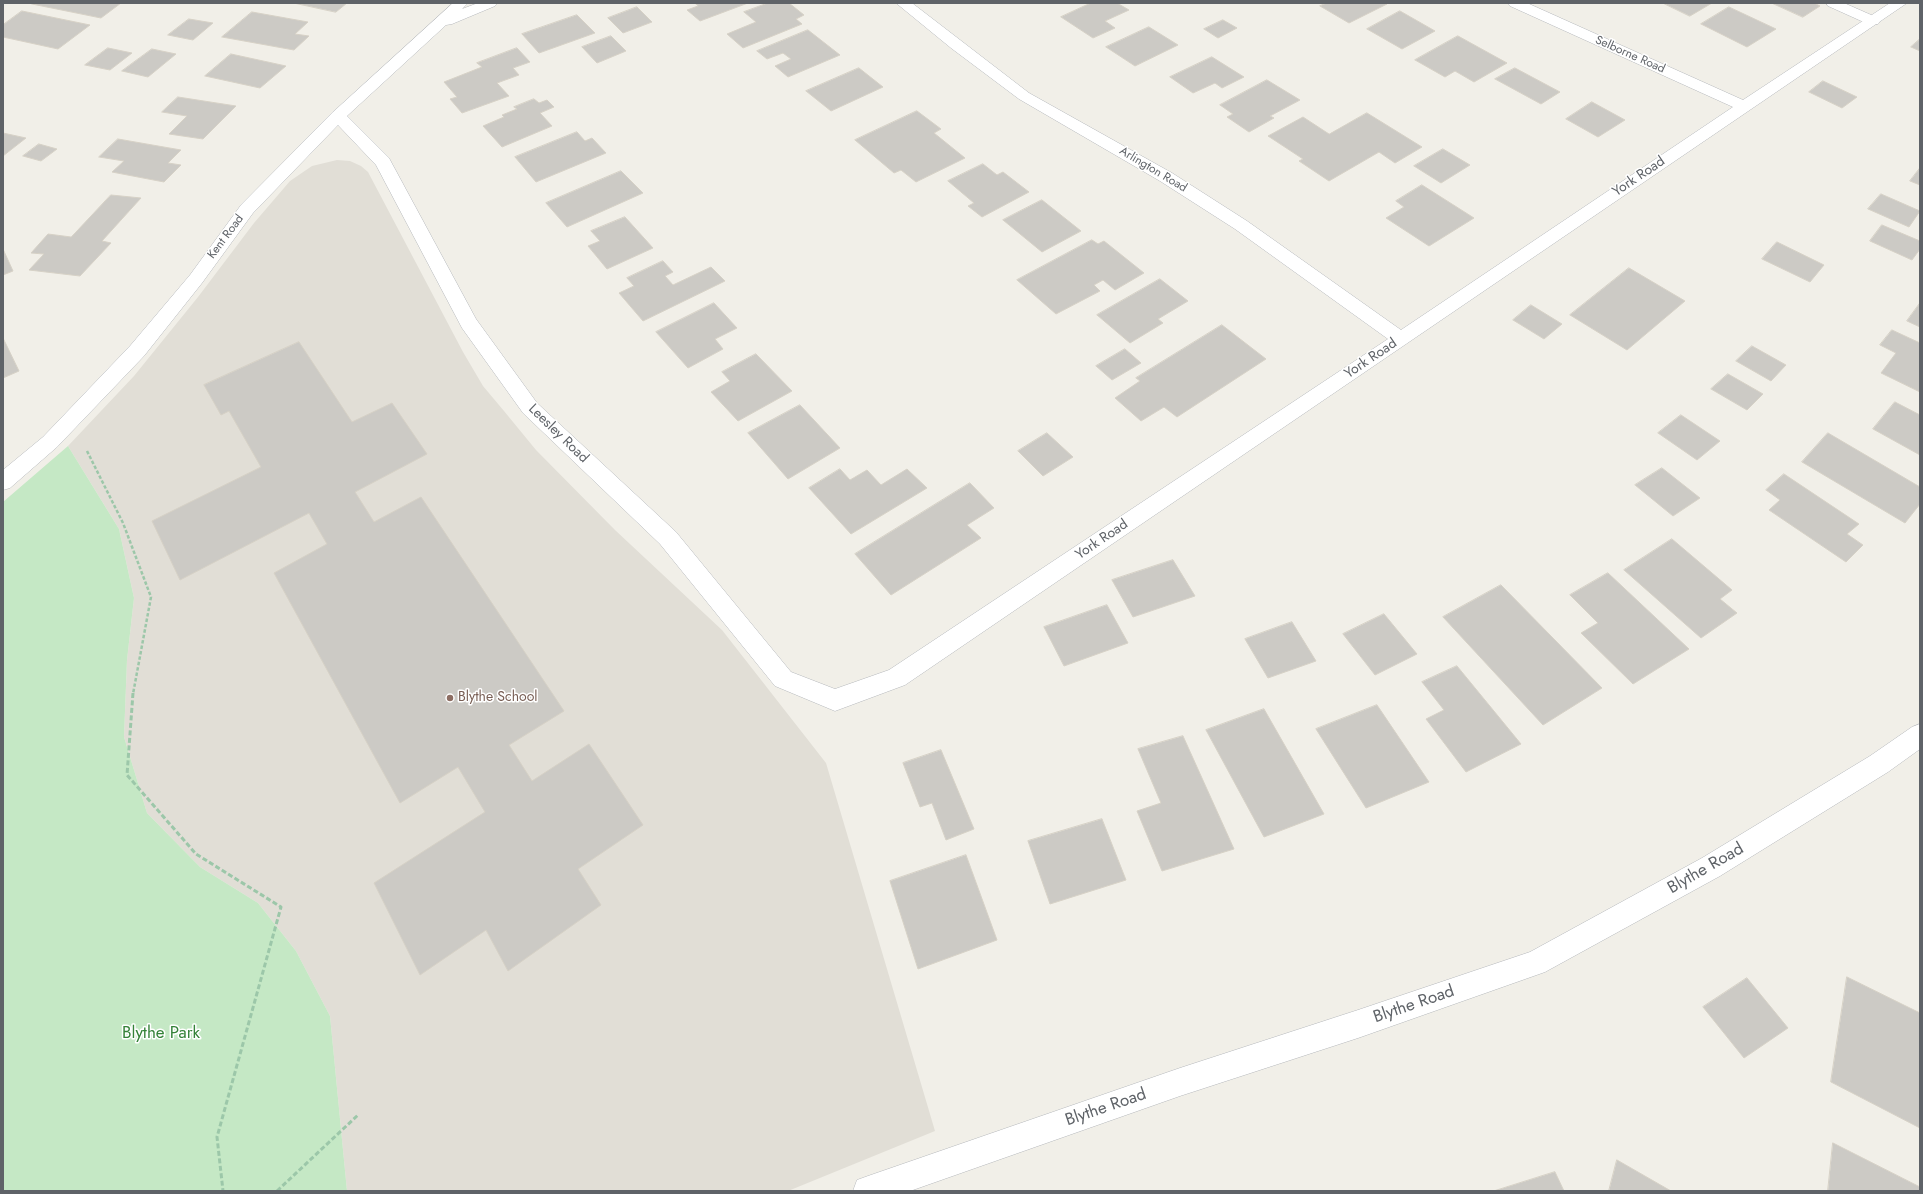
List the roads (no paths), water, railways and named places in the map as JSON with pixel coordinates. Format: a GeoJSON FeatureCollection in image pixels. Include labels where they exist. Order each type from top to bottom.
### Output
{"type":"FeatureCollection","features":[{"type":"Feature","properties":{"kind":"street","name":"Kent Road"},"geometry":{"type":"LineString","coordinates":[[3,482],[50,442],[137,351],[196,279],[247,209],[338,116],[433,27],[461,3]]}},
{"type":"Feature","properties":{"kind":"street"},"geometry":{"type":"LineString","coordinates":[[433,27],[490,3]]}},
{"type":"Feature","properties":{"kind":"street","name":"Arlington Road"},"geometry":{"type":"LineString","coordinates":[[904,3],[956,45],[1024,96],[1179,185],[1241,225],[1401,339]]}},
{"type":"Feature","properties":{"kind":"street","name":"Selborne Road"},"geometry":{"type":"LineString","coordinates":[[1516,3],[1744,106]]}},
{"type":"Feature","properties":{"kind":"street","name":"York Road"},"geometry":{"type":"LineString","coordinates":[[835,700],[897,678],[1744,106],[1900,3]]}},
{"type":"Feature","properties":{"kind":"street","name":"Leesley Road"},"geometry":{"type":"LineString","coordinates":[[338,116],[383,162],[469,323],[530,408],[668,538],[783,679],[835,700]]}},
{"type":"Feature","properties":{"kind":"street","name":"Blythe Road"},"geometry":{"type":"LineString","coordinates":[[868,1191],[1180,1082],[1358,1024],[1536,963],[1711,867],[1879,764],[1920,735]]}},
{"type":"Feature","properties":{"kind":"lane"},"geometry":{"type":"LineString","coordinates":[[1833,3],[1873,21]]}},
{"type":"Feature","properties":{"kind":"place","name":"Blythe School"},"geometry":{"type":"Point","coordinates":[450,698]}},
{"type":"Feature","properties":{"kind":"park label","name":"Blythe Park"},"geometry":{"type":"Point","coordinates":[161,1034]}}]}
